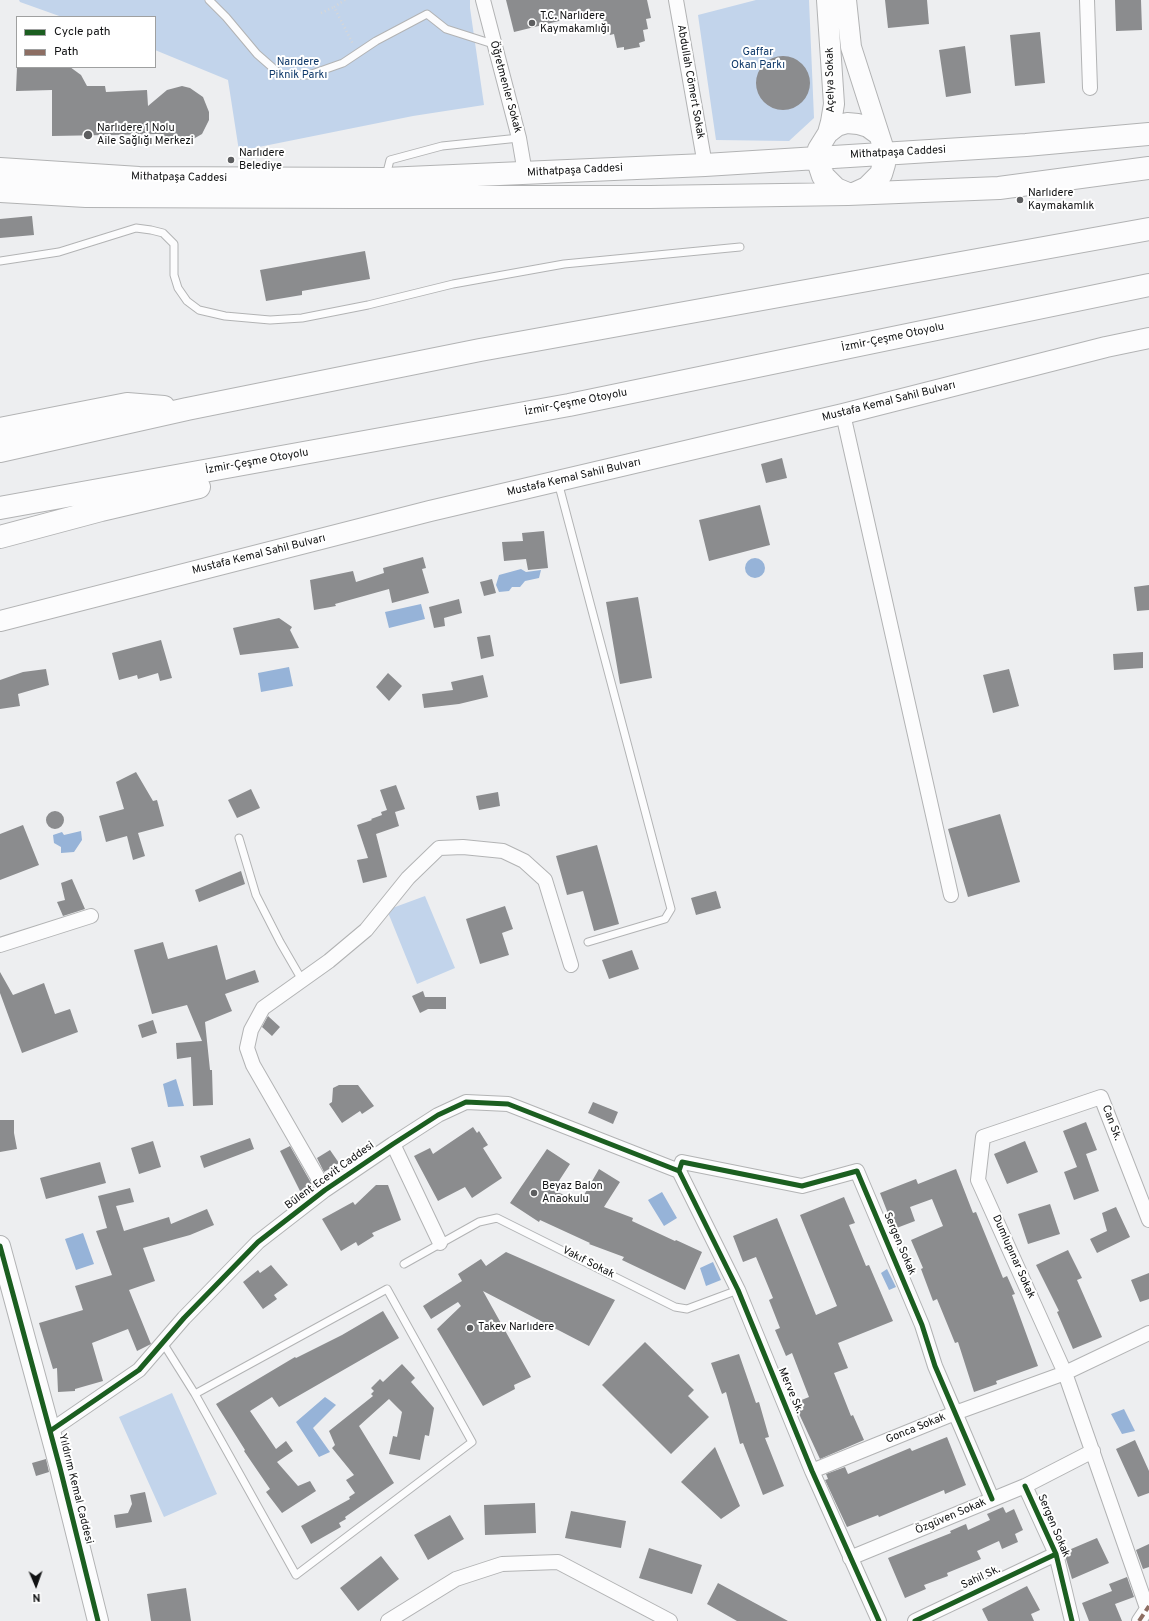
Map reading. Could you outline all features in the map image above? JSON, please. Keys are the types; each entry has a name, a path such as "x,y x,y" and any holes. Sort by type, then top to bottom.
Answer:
{"main road":[{"name":"Açelya Sokak","path":"817,158 818,149 828,133 834,104 827,0"},
{"name":"Açelya Sokak","path":"846,0 851,47 882,144"},
{"path":"817,158 823,176 836,189 852,193 867,188 881,174 884,164 882,144 868,127 847,123 837,126 828,133"},
{"name":"Mithatpaşa Caddesi","path":"0,169 139,178 385,179 704,165 817,158 882,144 1026,145 1149,134"},
{"name":"Mithatpaşa Caddesi","path":"0,191 86,196 351,197 650,197 852,193 999,188 1149,168"},
{"path":"0,451 188,408 480,350 1149,229"},
{"name":"İzmir-Çeşme Otoyolu","path":"0,508 569,405 1149,285"},
{"name":"Mustafa Kemal Sahil Bulvarı","path":"0,621 430,511 844,414 1106,347 1149,340"},
{"path":"0,429 127,404 188,408"},
{"path":"0,537 178,491 569,405"},
{"name":"Yıldırım Kemal Caddesi","path":"0,1246 50,1431 98,1621"}],"street":[{"name":"Öğretmenler Sokak","path":"483,0 493,44 519,138 525,173"},
{"name":"Abdullah Cömert Sokak","path":"676,0 704,165"},
{"path":"1087,0 1090,88"},
{"path":"844,414 951,895"},
{"path":"325,1190 253,1065 247,1048 252,1030 263,1008 329,961 366,930 408,878 439,848 463,846 503,851 524,861 545,880 572,964"},
{"path":"0,945 91,916"},
{"name":"Can Sk.","path":"983,1138 1101,1097 1149,1220"},
{"name":"Bülent Ecevit Caddesi","path":"50,1431 139,1370 184,1318 258,1242 325,1190 392,1144 438,1115 466,1102 508,1104 679,1171"},
{"name":"Dumlupınar Sokak","path":"983,1138 978,1180 1065,1372 1148,1607"},
{"path":"392,1144 440,1243"},
{"name":"Sergen Sokak","path":"679,1171 682,1162 802,1186 857,1171 922,1325 935,1366 992,1500"},
{"name":"Merve Sk.","path":"679,1171 738,1290 812,1471 878,1621"},
{"name":"Gonca Sokak","path":"812,1471 955,1413 1065,1372 1149,1333"},
{"name":"Özgüven Sokak","path":"850,1558 1025,1486 1093,1452"},
{"name":"Sergen Sokak","path":"1025,1486 1056,1554 1072,1621"},
{"name":"Sahil Sk.","path":"915,1621 1056,1554"},
{"path":"388,1621 456,1579 502,1564 558,1562 670,1621"},
{"path":"1139,1621 1148,1607"}],"lane":[{"path":"209,0 226,17 257,54 281,75 309,75 343,63 376,41 427,14 446,29 493,44"},
{"path":"385,179 390,160 442,146 519,138"},
{"path":"0,261 59,252 136,228 151,230 163,233 174,244 174,275 178,288 187,301 199,310 225,316 270,320 309,316 368,305 453,284 564,264 740,247"},
{"path":"558,481 671,909 665,919 588,942"},
{"path":"239,838 256,895 280,942 302,980"},
{"name":"Vakıf Sokak","path":"404,1264 479,1222 497,1218 675,1307 687,1309 738,1290"},
{"path":"163,1343 195,1394 296,1575 472,1442 387,1289 195,1394"}],"path":[{"path":"321,13 345,0"},
{"path":"334,7 358,53"}],"green space":[{"name":"Narıdere Piknik Parkı","path":"19,0 470,0 484,105 413,116 239,151 228,80 156,50 156,16 59,16 20,2"},
{"name":"Gaffar Okan Parkı","path":"756,0 809,0 814,118 789,141 716,140 698,15"},
{"path":"425,896 455,968 417,984 387,910"},
{"path":"172,1393 217,1494 164,1517 119,1417"}],"shaded area":[{"path":"755,558 762,561 765,568 762,575 755,578 748,575 745,568 748,561"},
{"path":"521,569 526,572 541,570 539,578 525,581 520,587 512,587 509,591 499,592 496,585 499,575"},
{"path":"421,604 425,619 389,628 385,612"},
{"path":"289,667 293,686 261,692 258,673"},
{"path":"81,831 82,840 74,852 61,853 61,847 54,843 53,835 62,832 64,835"},
{"path":"176,1079 184,1106 168,1107 163,1084"},
{"path":"662,1192 677,1218 664,1226 648,1200"},
{"path":"83,1233 94,1264 76,1270 65,1239"},
{"path":"713,1262 721,1280 706,1286 700,1268"},
{"path":"887,1269 896,1287 889,1290 881,1273"},
{"path":"325,1397 336,1405 313,1428 330,1452 319,1457 296,1422"},
{"path":"1124,1409 1135,1431 1122,1434 1111,1414"}],"building":[{"path":"506,0 647,0 651,18 646,19 648,29 643,30 645,41 639,43 640,47 624,50 624,47 617,48 614,34 610,35 608,29 604,30 600,11 514,32"},
{"path":"885,0 927,0 929,24 888,28"},
{"path":"1115,0 1141,0 1142,30 1116,31"},
{"path":"1040,32 1045,83 1015,86 1010,35"},
{"path":"965,46 971,93 946,97 939,50"},
{"path":"778,56 788,56 798,60 806,68 810,78 810,88 806,98 798,106 788,110 778,110 768,106 760,98 756,88 756,78 760,68 768,60"},
{"path":"17,68 71,68 81,75 87,86 105,86 106,92 147,90 148,106 167,90 182,86 190,88 203,97 209,112 209,120 202,134 188,142 172,141 161,134 52,136 52,90 16,91"},
{"path":"32,216 34,235 0,238 0,219"},
{"path":"365,251 370,279 302,291 302,295 266,301 260,270"},
{"path":"782,458 787,478 766,483 761,464"},
{"path":"760,505 770,545 709,561 699,520"},
{"path":"544,531 548,568 528,570 526,559 504,561 502,542 523,541 522,533"},
{"path":"423,557 426,568 422,569 429,593 392,603 389,589 335,604 336,606 314,610 310,580 353,571 356,582 384,573 383,568"},
{"path":"492,579 496,593 484,596 480,582"},
{"path":"1149,585 1149,610 1137,611 1134,587"},
{"path":"638,597 652,678 620,684 606,602"},
{"path":"459,599 462,613 444,618 445,626 434,628 429,607"},
{"path":"279,618 292,627 290,630 299,648 240,655 233,628"},
{"path":"490,635 494,656 481,659 477,637"},
{"path":"161,640 172,678 160,681 158,673 138,679 137,675 119,680 112,653"},
{"path":"1143,652 1143,668 1114,670 1113,654"},
{"path":"46,669 49,685 18,694 20,706 0,709 0,680 23,672"},
{"path":"1009,669 1019,706 993,713 983,675"},
{"path":"388,673 402,686 389,701 376,687"},
{"path":"483,675 488,697 459,704 424,708 422,694 453,690 451,682"},
{"path":"136,772 153,801 157,800 164,826 138,833 145,856 133,860 127,836 106,842 99,816 124,809 116,782"},
{"path":"396,785 405,809 395,812 399,826 376,834 387,877 363,883 357,860 368,858 357,825 382,815 381,812 387,810 380,790"},
{"path":"251,789 260,808 237,818 228,800"},
{"path":"498,792 500,806 479,810 476,796"},
{"path":"55,811 61,814 64,820 61,826 55,829 49,826 46,820 49,814"},
{"path":"1000,814 1020,882 968,897 948,829"},
{"path":"23,825 39,865 0,880 0,834"},
{"path":"597,845 619,924 594,931 583,891 567,895 556,856"},
{"path":"241,871 245,884 199,902 195,890"},
{"path":"72,879 85,909 63,916 57,902 65,900 61,883"},
{"path":"716,891 721,908 696,915 691,898"},
{"path":"505,906 513,929 502,933 509,955 480,964 466,919"},
{"path":"163,942 168,959 217,945 226,980 255,970 259,982 225,994 232,1011 205,1022 210,1070 212,1070 213,1105 193,1106 191,1057 177,1059 176,1043 202,1041 187,1005 152,1014 134,950"},
{"path":"632,950 639,969 609,979 602,960"},
{"path":"0,972 13,995 44,983 55,1014 70,1009 78,1032 22,1053 0,993"},
{"path":"423,991 425,997 446,997 446,1009 428,1009 420,1013 412,996"},
{"path":"268,1016 280,1027 272,1036 262,1027"},
{"path":"153,1020 157,1033 142,1038 138,1025"},
{"path":"339,1085 358,1085 374,1106 362,1114 360,1111 342,1123 329,1104 332,1102 333,1088"},
{"path":"593,1102 618,1112 613,1124 588,1113"},
{"path":"0,1120 14,1120 14,1133 17,1149 0,1152"},
{"path":"1086,1122 1097,1150 1086,1154 1099,1191 1074,1200 1064,1172 1077,1167 1063,1131"},
{"path":"473,1127 477,1133 479,1131 488,1145 483,1148 502,1178 472,1198 465,1187 438,1201 414,1156 430,1148 433,1154"},
{"path":"250,1138 254,1149 204,1168 200,1156"},
{"path":"153,1141 161,1167 139,1174 131,1148"},
{"path":"1025,1141 1038,1172 1007,1184 994,1154"},
{"path":"290,1146 314,1188 302,1195 280,1151"},
{"path":"547,1149 570,1164 553,1190 580,1202 599,1169 620,1182 604,1207 633,1218 632,1221 702,1252 685,1290 622,1260 624,1257 589,1244 590,1243 540,1220 539,1222 510,1203"},
{"path":"330,1150 339,1163 324,1172 317,1158"},
{"path":"100,1162 106,1183 46,1199 40,1178"},
{"path":"956,1169 973,1213 976,1212 1003,1278 1007,1276 1015,1294 1012,1295 1038,1366 996,1381 997,1384 974,1392 958,1342 955,1343 937,1299 933,1301 921,1269 923,1268 911,1240 943,1226 932,1199 910,1207 915,1221 894,1229 880,1193 916,1179 918,1184"},
{"path":"376,1185 388,1185 401,1220 372,1233 374,1236 358,1246 356,1242 341,1251 322,1219 353,1202 355,1205"},
{"path":"130,1188 134,1202 116,1206 124,1231 169,1217 171,1224 207,1209 214,1225 190,1235 143,1248 155,1281 129,1290 151,1344 137,1351 128,1329 92,1343 103,1381 75,1389 75,1391 58,1392 57,1368 53,1369 39,1323 83,1310 75,1286 112,1275 96,1231 107,1228 98,1196"},
{"path":"844,1197 855,1223 849,1225 866,1266 869,1265 893,1321 838,1343 848,1368 834,1373 851,1416 853,1415 864,1440 820,1459 794,1403 809,1397 792,1353 786,1356 775,1330 780,1328 769,1300 773,1298 756,1257 743,1262 733,1236 777,1218 816,1315 837,1306 800,1215"},
{"path":"1050,1204 1060,1234 1028,1244 1018,1214"},
{"path":"1116,1207 1130,1237 1097,1253 1090,1239 1107,1231 1102,1213"},
{"path":"1068,1250 1082,1278 1077,1280 1102,1337 1073,1349 1057,1312 1059,1311 1036,1265"},
{"name":"Takev Narlıdere","path":"506,1252 615,1300 589,1346 483,1291 531,1377 514,1385 515,1389 483,1406 437,1329 461,1306 458,1302 431,1319 423,1306 462,1281 458,1274 481,1259 486,1266"},
{"path":"271,1265 288,1285 274,1295 277,1299 263,1309 243,1282 258,1270 260,1273"},
{"path":"1149,1273 1149,1299 1140,1302 1131,1280"},
{"path":"383,1311 399,1338 279,1407 272,1397 250,1411 276,1449 286,1441 293,1451 277,1462 298,1486 310,1481 316,1491 282,1513 266,1492 270,1489 244,1451 245,1450 216,1404 295,1357 296,1358 342,1335"},
{"path":"645,1342 694,1390 688,1396 709,1417 671,1454 602,1385"},
{"path":"739,1354 756,1403 759,1402 769,1437 765,1438 784,1486 763,1495 743,1443 740,1444 726,1392 722,1394 711,1363"},
{"path":"402,1364 415,1378 411,1382 434,1408 429,1436 425,1435 420,1460 389,1454 393,1436 397,1437 402,1412 389,1399 359,1426 394,1483 345,1517 346,1519 339,1523 341,1527 311,1544 301,1526 350,1499 349,1497 355,1493 346,1480 354,1475 332,1448 335,1445 329,1431 373,1396 371,1394 374,1391 371,1388 380,1379 383,1382"},
{"path":"947,1437 966,1485 945,1494 944,1490 879,1517 878,1515 847,1527 825,1480 828,1479 826,1474 845,1467 848,1474 910,1448 912,1451"},
{"path":"1135,1440 1149,1471 1149,1493 1138,1497 1116,1449"},
{"path":"715,1447 740,1506 721,1519 681,1482"},
{"path":"46,1459 49,1472 36,1476 32,1463"},
{"path":"145,1492 152,1522 116,1528 114,1515 128,1513 132,1504 130,1495"},
{"path":"535,1503 536,1533 485,1535 484,1505"},
{"path":"1003,1507 1006,1513 1014,1509 1023,1530 1015,1534 1018,1542 1002,1549 999,1541 977,1551 981,1559 947,1573 948,1576 924,1585 926,1589 905,1598 888,1558 951,1533 950,1531 966,1524 968,1530 990,1520 987,1514"},
{"path":"571,1511 626,1521 621,1548 565,1538"},
{"path":"450,1515 464,1539 428,1560 414,1535"},
{"path":"1097,1538 1109,1563 1072,1579 1064,1552"},
{"path":"1149,1544 1149,1567 1143,1569 1136,1550"},
{"path":"649,1548 702,1565 692,1594 639,1578"},
{"path":"381,1556 399,1579 358,1611 340,1588"},
{"path":"1127,1577 1134,1597 1115,1604 1122,1621 1089,1621 1082,1603 1112,1591 1109,1584"},
{"path":"718,1583 788,1621 737,1621 707,1604"},
{"path":"1027,1586 1040,1610 1031,1614 1034,1621 988,1621 982,1609"},
{"path":"186,1588 191,1621 151,1621 147,1594"}],"marked path":[{"path":"1139,1621 1149,1606"}],"cycle path":[{"path":"50,1431 139,1370 184,1318 258,1242 325,1190 393,1144 438,1115 466,1102 508,1104 679,1171"},
{"path":"679,1171 682,1162 802,1186 857,1171 922,1325 935,1366 992,1499"},
{"path":"679,1171 738,1290 812,1471 879,1621"},
{"path":"0,1246 60,1468 98,1621"},
{"path":"1025,1486 1056,1554 1072,1621"},
{"path":"915,1621 1056,1554"}],"place":[{"name":"T.C. Narlıdere Kaymakamlığı","path":"532,23"},
{"name":"Narlıdere 1 Nolu Aile Sağlığı Merkezi","path":"88,135"},
{"name":"Narlıdere Belediye","path":"231,160"},
{"name":"Narlıdere Kaymakamlık","path":"1020,200"},
{"name":"Beyaz Balon Anaokulu","path":"534,1193"},
{"name":"Takev Narlıdere","path":"470,1328"}]}
